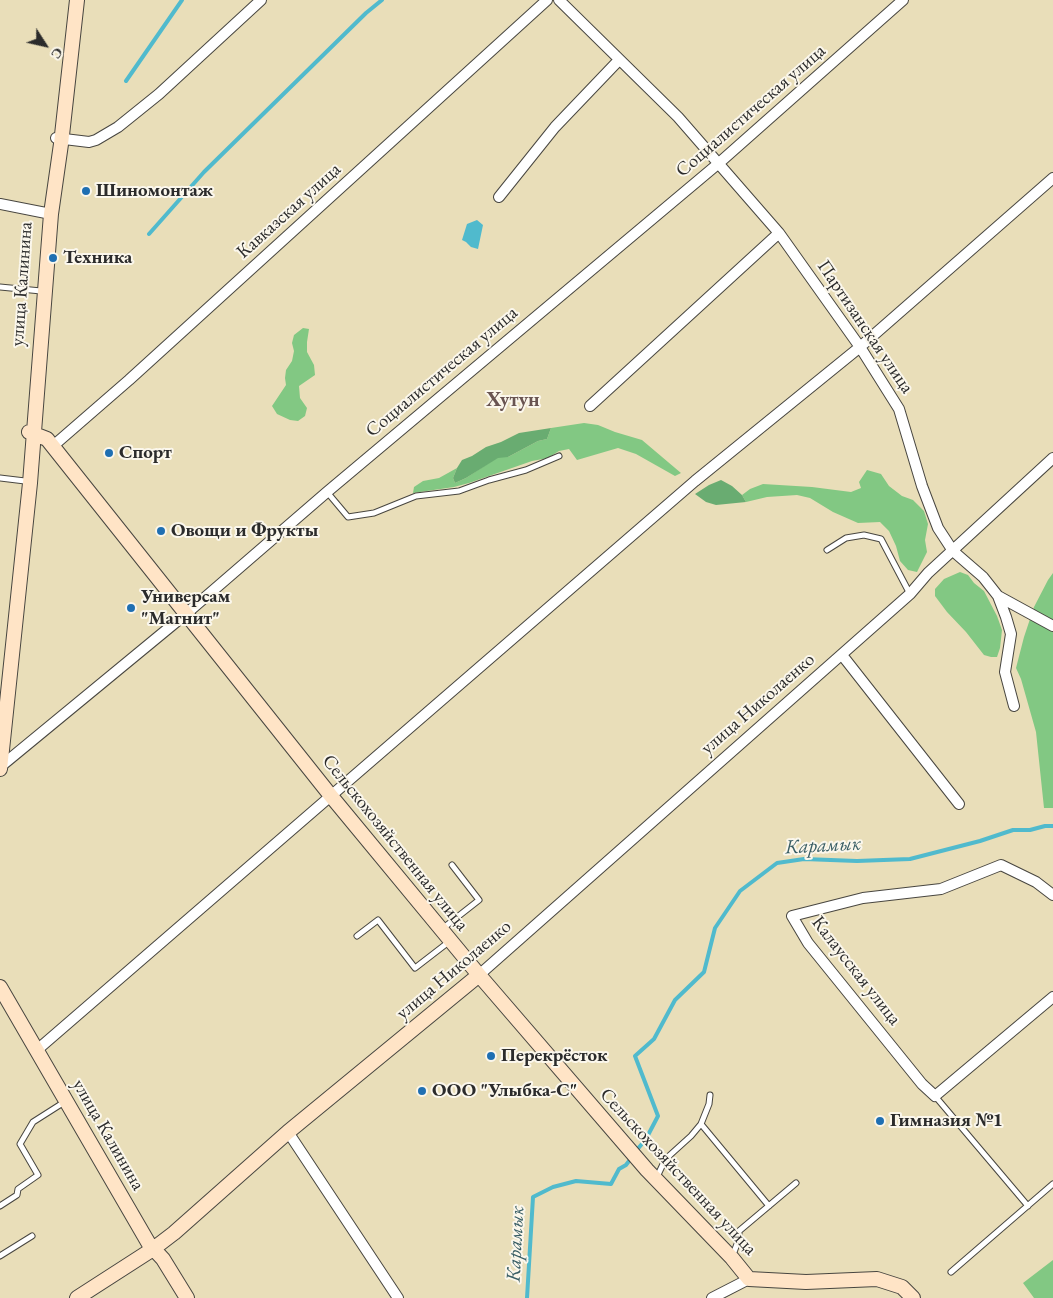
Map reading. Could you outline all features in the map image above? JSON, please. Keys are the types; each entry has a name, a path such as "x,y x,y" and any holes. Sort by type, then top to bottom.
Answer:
{"main road":[{"name":"улица Калинина","path":"0,721 25,481 32,433 48,213 59,139 72,0"},
{"path":"59,139 77,0"},
{"path":"0,767 29,493 48,213"},
{"name":"Сельскохозяйственная улица","path":"32,433 47,439 331,796 479,976 652,1175 750,1279 806,1282 877,1279 902,1287 913,1298"},
{"path":"0,975 39,1048 154,1244"},
{"name":"улица Николаенко","path":"64,1298 174,1233 288,1132 479,976"},
{"name":"улица Калинина","path":"0,987 39,1048 66,1100 187,1298"},
{"name":"улица Николаенко","path":"77,1298 154,1244"}],"street":[{"path":"59,139 89,142 118,127 159,94 261,0"},
{"name":"Кавказская улица","path":"52,446 143,367 547,0"},
{"name":"Партизанская улица","path":"559,0 678,117 779,233 860,347 899,410 931,512 938,528 953,551 983,577 998,596 1053,626"},
{"name":"Социалистическая улица","path":"0,767 187,613 327,492 719,163 903,0"},
{"path":"499,197 556,127 619,60"},
{"path":"39,1048 695,481 860,347 1053,178"},
{"path":"0,204 48,213"},
{"path":"590,406 779,233"},
{"name":"улица Николаенко","path":"479,976 910,594 928,574 1053,458"},
{"path":"998,596 1011,634 1005,672 1014,706"},
{"name":"улица Николаенко","path":"842,655 959,804"},
{"name":"Калаусская улица","path":"935,1096 922,1084 808,942 792,916 863,898 941,889 1001,865 1036,882 1053,895"},
{"path":"935,1096 1053,997"},
{"path":"288,1132 398,1298"},
{"path":"712,1298 750,1279"}],"lane":[{"path":"0,287 41,290"},
{"path":"327,492 348,517 374,513 416,496 459,491 489,480 526,470 559,456"},
{"path":"0,478 25,481"},
{"path":"827,550 846,538 864,535 880,539 910,594"},
{"path":"357,936 378,920 415,968 479,900 452,865"},
{"path":"652,1175 701,1124 709,1104 710,1095"},
{"path":"935,1096 1028,1206"},
{"path":"0,1206 17,1195 18,1189 38,1175 20,1144 33,1122 66,1100"},
{"path":"701,1124 769,1206"},
{"path":"732,1258 740,1239 739,1231 796,1183"},
{"path":"951,1272 1053,1184"},
{"path":"0,1256 32,1236"}],"green space":[{"path":"303,328 309,329 307,352 314,365 315,375 299,386 300,398 307,408 305,416 298,421 290,420 277,414 272,406 286,385 286,370 292,361 294,351 292,343 294,335"},
{"path":"584,423 598,425 642,440 681,473 675,476 636,454 618,448 577,460 569,449 559,451 548,458 532,461 469,483 413,493 414,487 423,481 439,478 457,468 453,478 455,483 466,478 498,457 508,457 538,441 547,439 551,428"},
{"path":"551,428 547,439 538,441 508,457 498,458 455,483 453,478 462,460 519,433"},
{"path":"867,470 881,474 889,486 902,496 913,500 924,511 928,524 925,540 927,552 917,572 908,570 900,561 889,531 880,522 858,523 833,512 810,498 797,495 767,497 746,502 742,495 750,489 763,484 851,492 861,488 859,482"},
{"path":"721,480 732,486 742,495 746,502 716,505 706,502 695,494"},
{"path":"960,572 968,575 984,591 997,616 1002,630 997,657 984,655 935,596 935,589 944,579"},
{"path":"1053,573 1053,808 1044,808 1036,732 1016,668 1034,607"},
{"path":"1053,1260 1053,1298 1034,1298 1023,1283"}],"water":[{"path":"477,220 483,225 478,249 471,247 462,240 467,224"}],"waterway":[{"path":"126,81 182,0"},
{"path":"149,234 204,172 366,13 382,0"},
{"name":"Карамык","path":"636,1151 646,1139 658,1116 635,1056 654,1039 675,1000 704,972 715,928 740,891 777,863 804,859 857,861 910,859 980,841 1013,830 1030,830 1053,826"},
{"name":"Карамык","path":"527,1298 533,1197 553,1187 576,1181 611,1184 619,1169 626,1165 632,1157"}],"place":[{"name":"Шиномонтаж","path":"86,191"},
{"name":"Техника","path":"53,258"},
{"name":"Спорт","path":"109,453"},
{"name":"Овощи и Фрукты","path":"161,531"},
{"name":"Универсам \"Магнит\"","path":"131,608"},
{"name":"Перекрёсток","path":"491,1056"},
{"name":"ООО \"Улыбка-С\"","path":"422,1091"},
{"name":"Гимназия №1","path":"880,1121"}],"district":[{"name":"Хутун","path":"513,401"}]}
